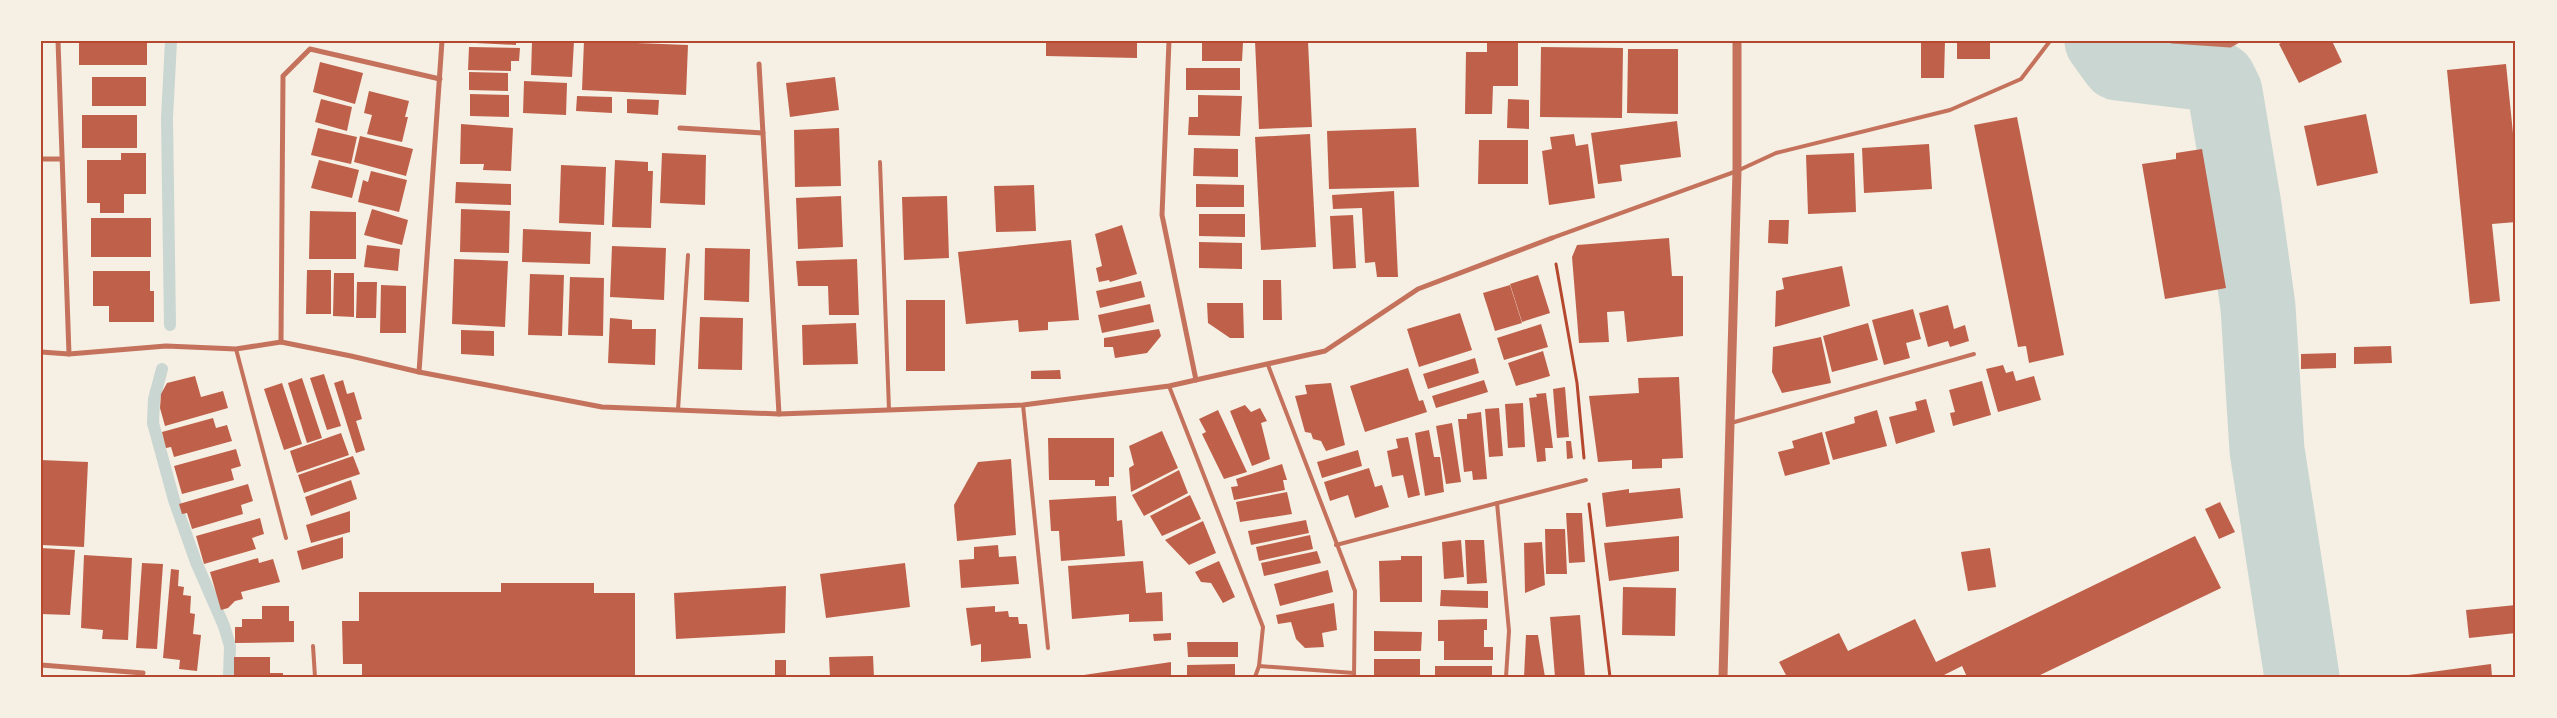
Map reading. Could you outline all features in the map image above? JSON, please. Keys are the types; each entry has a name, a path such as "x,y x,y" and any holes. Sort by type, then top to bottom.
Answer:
{"street":[{"path":"58,41 69,354"},
{"path":"419,372 442,41"},
{"path":"1169,41 1162,215 1196,380"},
{"path":"1723,677 1737,171 1737,41"},
{"path":"2172,41 2230,45 2237,41"},
{"path":"281,342 283,76 310,49 440,79"},
{"path":"759,64 779,414"},
{"path":"680,128 763,133"},
{"path":"41,159 61,159"},
{"path":"41,352 69,354 166,346 236,349 281,342 419,372 602,407 779,414 1023,405 1168,386 1325,351 1418,289 1552,238"},
{"path":"41,665 143,673"}],"lane":[{"path":"1552,238 1737,171 1776,153 1950,110 2020,79 2050,41"},
{"path":"880,162 889,410"},
{"path":"678,410 688,254"},
{"path":"236,349 286,538"},
{"path":"1730,424 1974,354"},
{"path":"1259,666 1354,675 1355,591 1268,365"},
{"path":"1168,386 1263,627 1259,666 1255,677"},
{"path":"1023,405 1048,648"},
{"path":"1336,545 1586,480"},
{"path":"1497,503 1509,631 1506,677"},
{"path":"313,646 314,677"}],"path":[{"path":"1552,238 1577,383 1586,480 1610,677"}],"building":[{"path":"79,41 147,41 147,65 79,65"},
{"path":"475,41 516,41 516,45 475,43"},
{"path":"532,41 574,41 572,77 531,75"},
{"path":"584,41 688,45 686,95 582,90"},
{"path":"1046,41 1137,41 1137,58 1046,56"},
{"path":"1255,41 1308,41 1312,127 1259,129"},
{"path":"1487,41 1518,41 1518,86 1493,86 1492,114 1465,114 1466,52 1487,52"},
{"path":"1921,41 1945,41 1944,78 1921,78"},
{"path":"1957,41 1990,41 1990,59 1957,59"},
{"path":"2285,41 2332,41 2342,62 2299,83 2279,44"},
{"path":"1202,42 1243,43 1242,61 1202,61"},
{"path":"469,47 520,48 519,61 511,61 511,71 468,70"},
{"path":"1541,47 1623,48 1622,118 1540,117"},
{"path":"1628,49 1678,49 1678,114 1627,113"},
{"path":"320,62 363,73 355,104 313,92"},
{"path":"2506,64 2516,163 2516,222 2492,224 2500,301 2470,304 2447,70"},
{"path":"1186,68 1240,68 1240,90 1186,90"},
{"path":"469,72 508,73 508,91 469,90"},
{"path":"92,77 146,77 146,106 92,106"},
{"path":"835,77 839,110 790,117 786,83"},
{"path":"524,81 567,83 566,115 523,113"},
{"path":"369,91 409,101 405,117 408,117 402,142 367,134 372,115 364,113"},
{"path":"470,94 509,95 509,117 470,116"},
{"path":"1198,95 1242,96 1240,136 1188,135 1189,117 1198,117"},
{"path":"577,96 612,97 612,113 576,111"},
{"path":"321,99 352,107 347,131 315,122"},
{"path":"627,99 659,100 658,115 627,113"},
{"path":"1508,99 1529,100 1529,129 1507,128"},
{"path":"2366,114 2378,173 2317,186 2304,126"},
{"path":"82,115 137,115 137,148 82,148"},
{"path":"2017,117 2064,355 2029,363 2026,346 2018,347 1974,125"},
{"path":"1677,121 1681,157 1620,165 1622,181 1598,184 1591,133"},
{"path":"461,124 513,128 511,171 483,170 484,164 460,164"},
{"path":"318,128 357,137 351,164 311,155"},
{"path":"839,128 841,186 795,187 794,130"},
{"path":"1416,128 1419,187 1329,189 1327,131"},
{"path":"1310,134 1316,247 1261,250 1255,137"},
{"path":"1574,134 1576,146 1588,144 1595,198 1549,205 1542,151 1552,149 1550,137"},
{"path":"360,136 413,149 406,176 354,162"},
{"path":"1479,140 1528,140 1528,184 1478,184"},
{"path":"1929,144 1932,189 1864,193 1862,148"},
{"path":"1194,148 1238,149 1238,177 1193,176"},
{"path":"2202,149 2226,288 2165,299 2142,164 2176,159 2176,153"},
{"path":"121,153 146,153 146,194 124,194 124,213 100,213 100,203 87,203 87,160 121,160"},
{"path":"662,153 706,155 705,205 660,203"},
{"path":"1854,153 1856,212 1808,214 1806,155"},
{"path":"319,160 359,170 352,198 311,188"},
{"path":"615,160 648,162 648,171 653,171 651,228 612,227"},
{"path":"561,165 606,167 604,225 559,223"},
{"path":"371,171 407,180 399,212 358,202 363,180 368,182"},
{"path":"456,182 511,184 511,205 455,203"},
{"path":"1196,184 1244,185 1244,207 1196,207"},
{"path":"1034,185 1036,231 996,232 994,186"},
{"path":"1394,191 1398,277 1377,277 1375,262 1365,263 1362,208 1333,209 1332,195"},
{"path":"841,196 843,247 798,249 796,198"},
{"path":"947,196 949,258 904,260 902,197"},
{"path":"372,209 408,220 402,245 364,235"},
{"path":"461,209 510,211 509,253 460,252"},
{"path":"310,211 356,212 356,259 309,259"},
{"path":"1199,214 1245,214 1245,237 1199,236"},
{"path":"1353,215 1356,268 1333,269 1330,216"},
{"path":"91,218 151,218 151,257 91,257"},
{"path":"1769,220 1789,220 1788,244 1768,243"},
{"path":"1122,225 1137,274 1110,282 1109,280 1099,282 1096,268 1102,266 1095,234"},
{"path":"523,229 591,232 590,264 522,262"},
{"path":"1669,238 1672,276 1683,276 1683,336 1627,342 1624,311 1607,312 1609,342 1579,343 1572,257 1577,245"},
{"path":"1071,240 1079,320 1048,322 1048,330 1019,332 1018,320 966,324 958,252"},
{"path":"1199,242 1242,243 1242,269 1199,268"},
{"path":"367,245 400,249 398,271 364,267"},
{"path":"612,246 666,248 664,300 610,297"},
{"path":"705,248 750,249 749,302 704,300"},
{"path":"454,259 508,261 505,327 452,324"},
{"path":"857,259 859,315 829,315 828,286 798,286 796,261"},
{"path":"1842,266 1850,306 1775,327 1776,291 1784,289 1782,278"},
{"path":"307,270 331,270 331,314 306,314"},
{"path":"93,271 150,271 150,291 154,291 154,322 109,322 109,306 93,306"},
{"path":"334,273 354,273 354,317 333,316"},
{"path":"530,274 564,275 562,336 528,335"},
{"path":"1538,275 1550,313 1522,322 1510,284"},
{"path":"570,277 604,278 603,336 568,335"},
{"path":"1263,280 1281,280 1282,320 1263,320"},
{"path":"1141,281 1145,297 1100,308 1096,291"},
{"path":"357,282 377,282 376,318 356,318"},
{"path":"381,285 406,286 406,333 380,333"},
{"path":"1510,285 1522,323 1495,331 1483,293"},
{"path":"906,300 945,300 945,371 906,371"},
{"path":"1207,303 1243,303 1244,338 1230,338 1208,323"},
{"path":"1150,304 1154,322 1102,333 1098,315"},
{"path":"1948,305 1954,329 1965,325 1969,341 1950,347 1948,341 1928,347 1919,313"},
{"path":"1913,309 1921,339 1906,343 1910,358 1884,365 1872,320"},
{"path":"1460,313 1472,350 1419,367 1407,329"},
{"path":"700,317 743,318 742,370 698,369"},
{"path":"610,318 632,320 632,329 656,329 655,365 608,363"},
{"path":"856,323 858,364 803,365 802,325"},
{"path":"1868,323 1878,360 1832,372 1823,336"},
{"path":"1541,324 1548,347 1504,360 1497,338"},
{"path":"1159,329 1161,336 1147,353 1115,358 1113,347 1104,347 1104,338"},
{"path":"461,330 494,331 494,356 461,354"},
{"path":"1821,337 1831,383 1782,393 1772,372 1773,347"},
{"path":"2391,346 2392,363 2354,364 2354,347"},
{"path":"1543,351 1550,376 1516,386 1508,363"},
{"path":"2336,353 2336,368 2301,369 2301,354"},
{"path":"1475,358 1479,373 1428,389 1423,374"},
{"path":"2003,365 2006,373 2013,371 2016,381 2034,376 2041,400 1998,412 1986,369"},
{"path":"1408,368 1419,401 1423,400 1427,412 1365,432 1350,386"},
{"path":"1060,370 1061,379 1031,379 1031,371"},
{"path":"324,374 341,426 327,430 310,378"},
{"path":"195,376 201,397 223,391 228,408 165,426 160,408 161,394 167,383"},
{"path":"1679,377 1683,458 1662,459 1662,468 1632,469 1632,460 1598,462 1589,396 1639,393 1638,378"},
{"path":"302,378 322,438 307,443 288,383"},
{"path":"343,380 347,394 354,392 362,419 356,421 365,450 356,453 334,383"},
{"path":"1484,380 1488,392 1436,408 1432,396"},
{"path":"1982,381 1991,415 1953,426 1950,413 1955,412 1949,390"},
{"path":"282,383 302,444 284,450 264,389"},
{"path":"1331,383 1345,445 1326,451 1321,441 1313,439 1311,433 1305,432 1295,396 1307,394 1305,385"},
{"path":"1565,387 1569,437 1557,438 1553,389"},
{"path":"1546,393 1553,448 1545,448 1546,461 1537,462 1529,398 1537,397 1536,394"},
{"path":"1926,399 1935,432 1896,444 1889,417 1917,410 1915,402"},
{"path":"1523,403 1525,447 1508,448 1505,404"},
{"path":"1245,405 1251,412 1260,408 1267,421 1261,423 1270,459 1252,466 1230,411"},
{"path":"1499,408 1503,456 1489,457 1485,409"},
{"path":"1218,410 1247,472 1224,479 1202,434 1206,432 1199,419"},
{"path":"1877,410 1887,446 1833,460 1825,432 1855,423 1854,417"},
{"path":"1481,412 1487,479 1473,480 1472,471 1464,472 1458,419 1467,419 1467,414"},
{"path":"213,418 216,428 227,425 232,441 174,457 171,447 166,448 162,432"},
{"path":"1452,423 1461,482 1446,484 1436,426"},
{"path":"1429,430 1434,457 1440,457 1444,492 1425,496 1415,433"},
{"path":"1162,431 1178,468 1131,492 1129,468 1134,465 1129,446"},
{"path":"1822,432 1830,464 1785,476 1778,452 1794,448 1792,441"},
{"path":"341,433 349,455 297,473 290,451"},
{"path":"1408,437 1420,495 1408,498 1403,475 1392,477 1387,451 1398,448 1396,439"},
{"path":"1048,438 1114,438 1114,477 1109,477 1109,486 1095,486 1095,480 1049,480"},
{"path":"1566,441 1571,441 1573,458 1567,459"},
{"path":"236,449 241,466 231,469 234,480 182,494 174,466"},
{"path":"1358,450 1362,466 1322,478 1317,462"},
{"path":"353,456 360,474 304,493 298,475"},
{"path":"1011,459 1016,535 957,541 954,505 978,462"},
{"path":"41,460 88,462 84,547 41,545"},
{"path":"1282,464 1287,480 1283,480 1285,490 1234,500 1231,487 1238,486 1236,479"},
{"path":"1369,468 1375,487 1382,485 1389,507 1355,518 1348,495 1330,501 1324,482"},
{"path":"1179,470 1188,493 1144,516 1132,495"},
{"path":"351,480 357,499 311,516 305,497"},
{"path":"248,484 253,501 241,505 243,514 192,529 187,513 182,514 179,504"},
{"path":"1680,488 1683,518 1606,527 1602,493 1629,489 1629,493"},
{"path":"1287,492 1292,514 1240,522 1236,502"},
{"path":"1190,495 1201,519 1162,536 1150,516"},
{"path":"1116,496 1117,521 1122,520 1125,556 1061,561 1059,531 1051,531 1049,500"},
{"path":"2220,502 2235,532 2219,539 2205,509"},
{"path":"350,511 350,532 311,543 306,525"},
{"path":"1566,513 1582,513 1585,562 1569,563"},
{"path":"260,518 264,534 252,538 256,549 204,564 196,536"},
{"path":"1306,520 1309,533 1251,545 1248,531"},
{"path":"1203,521 1216,553 1189,565 1165,540"},
{"path":"1545,529 1565,529 1567,574 1546,574"},
{"path":"1310,535 1313,549 1259,561 1256,547"},
{"path":"1679,536 1679,571 1609,581 1604,543"},
{"path":"2195,536 2221,588 2036,677 1967,677 1962,666 1940,677 1787,677 1779,662 1839,633 1848,651 1915,619 1936,662"},
{"path":"343,537 343,558 302,570 297,551"},
{"path":"1461,540 1464,577 1444,579 1442,542"},
{"path":"1465,540 1484,540 1487,583 1467,584"},
{"path":"1542,542 1545,585 1525,593 1524,543"},
{"path":"998,545 999,557 1016,556 1019,584 961,588 959,560 974,559 974,547"},
{"path":"41,548 75,550 70,615 41,614"},
{"path":"1990,548 1996,587 1968,591 1961,552"},
{"path":"1317,551 1321,563 1264,576 1261,563"},
{"path":"84,555 132,558 128,640 102,639 103,630 81,628"},
{"path":"1401,556 1422,556 1422,602 1380,602 1379,561 1401,560"},
{"path":"258,558 259,563 273,559 280,582 241,592 243,599 235,601 228,608 221,610 210,572"},
{"path":"1143,561 1146,593 1162,592 1163,621 1129,622 1129,614 1072,619 1068,566"},
{"path":"1219,561 1235,597 1223,603 1211,583 1201,582 1195,572"},
{"path":"142,563 163,564 157,649 136,648"},
{"path":"905,563 910,607 826,618 820,574"},
{"path":"171,569 179,570 178,586 184,587 183,595 191,596 190,613 195,614 193,634 201,635 197,671 179,669 180,660 163,658"},
{"path":"1328,570 1333,592 1280,606 1274,584"},
{"path":"501,583 594,583 594,593 635,593 635,676 362,677 362,664 343,664 342,621 359,621 359,592 501,592"},
{"path":"786,586 785,633 676,639 674,593"},
{"path":"1623,587 1676,588 1675,636 1622,635"},
{"path":"1441,590 1488,591 1488,608 1440,606"},
{"path":"1334,603 1337,630 1322,633 1324,647 1305,648 1296,639 1291,622 1278,624 1276,615"},
{"path":"2516,605 2516,633 2469,638 2466,610"},
{"path":"262,606 289,606 289,621 294,621 294,642 235,643 235,627 242,627 242,619 262,619"},
{"path":"995,606 995,612 1008,611 1009,617 1018,617 1019,624 1027,624 1031,658 981,662 981,644 971,646 966,608"},
{"path":"1580,615 1585,677 1555,677 1550,617"},
{"path":"1487,619 1487,630 1484,630 1484,647 1493,647 1493,660 1444,660 1444,641 1438,641 1438,620"},
{"path":"1374,631 1422,632 1421,651 1374,651"},
{"path":"1171,633 1171,640 1154,641 1153,634"},
{"path":"1526,635 1538,635 1545,677 1524,677"},
{"path":"1187,642 1238,642 1238,657 1188,657"},
{"path":"873,656 874,677 830,677 829,657"},
{"path":"234,657 270,657 270,673 283,673 283,677 234,677"},
{"path":"1374,659 1420,659 1420,675 1374,675"},
{"path":"775,660 786,660 786,677 775,677"},
{"path":"1171,662 1171,677 1077,677 1077,676"},
{"path":"1235,664 1235,677 1187,676 1187,665"},
{"path":"2491,664 2492,677 2401,677 2401,676"},
{"path":"1435,666 1492,666 1492,677 1435,677"}],"waterway":[{"path":"170,325 167,118 171,41"},
{"path":"2102,41 2118,63 2210,74 2219,80 2225,92 2258,307 2267,450 2302,677"},
{"path":"162,369 154,399 153,423 174,500 196,562 224,626 230,646 229,677"}]}
